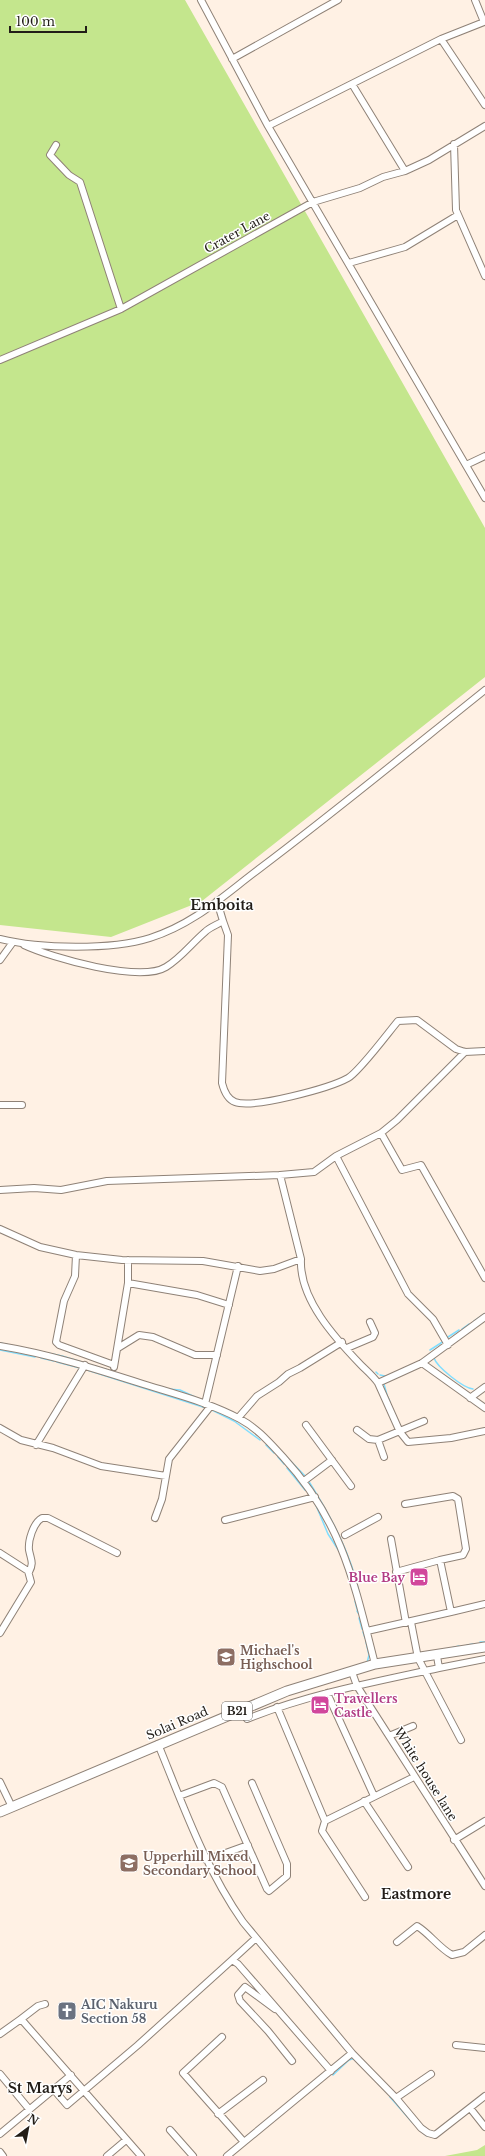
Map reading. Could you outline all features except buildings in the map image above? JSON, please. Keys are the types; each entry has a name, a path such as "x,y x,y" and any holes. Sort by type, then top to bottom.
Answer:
{"highway":[{"name":"Solai Road","path":"0,1812 241,1709 287,1691 375,1664 437,1656 485,1647"}],"street":[{"path":"201,0 268,126 314,202 485,498"},
{"path":"232,59 338,0"},
{"path":"268,126 440,40 484,22 475,0"},
{"path":"440,40 485,105"},
{"path":"352,84 405,171"},
{"name":"Crater Lane","path":"0,360 121,308 314,202 360,188 383,177 405,171 485,126"},
{"path":"454,144 458,215 485,276"},
{"path":"56,145 50,155 68,175 80,182 121,308"},
{"path":"349,263 406,248 458,215"},
{"path":"466,465 485,456"},
{"path":"21,944 126,945 186,924 368,785 485,690"},
{"path":"217,901 228,935 222,1083 228,1098 235,1102 251,1103 299,1094 327,1087 349,1078 398,1020 417,1020 456,1049 465,1052 485,1052"},
{"path":"0,939 21,944 54,956 97,966 140,973 153,972 166,967 205,931 223,921"},
{"path":"0,960 13,942"},
{"path":"0,1190 34,1188 61,1190 106,1181 280,1175 314,1172 336,1156 381,1133 397,1120 465,1052"},
{"path":"0,1105 22,1105"},
{"path":"381,1133 402,1170 405,1171 421,1165 485,1278"},
{"path":"336,1156 408,1294 433,1319 448,1345"},
{"path":"280,1175 312,1306 378,1383 400,1432 408,1442 451,1438 485,1431"},
{"path":"0,1229 40,1246 76,1255 128,1260 203,1261 260,1271 274,1269 301,1259"},
{"path":"76,1255 75,1276 64,1301 56,1342 58,1345 114,1365"},
{"path":"113,1375 128,1283 128,1260"},
{"path":"155,1518 162,1498 169,1459 208,1405 217,1355 238,1266"},
{"path":"128,1283 197,1295 229,1305"},
{"path":"378,1383 422,1363 485,1317"},
{"path":"347,1348 373,1337 375,1334 370,1322"},
{"path":"118,1348 139,1335 153,1337 195,1355 217,1355"},
{"path":"238,1418 257,1396 279,1382 288,1374 342,1342"},
{"path":"0,1346 85,1365 208,1405 238,1418 259,1431 304,1481 315,1497 338,1539 347,1562 375,1664"},
{"path":"422,1363 485,1408"},
{"path":"36,1445 85,1365"},
{"path":"470,1398 485,1387"},
{"path":"357,1430 369,1439 378,1440 424,1421"},
{"path":"306,1425 351,1486"},
{"path":"0,1428 21,1440 36,1445 53,1448 101,1466 166,1476"},
{"path":"378,1440 384,1457"},
{"path":"304,1481 332,1460"},
{"path":"225,1520 315,1497"},
{"path":"396,1572 463,1555 466,1549 456,1497 405,1504"},
{"path":"345,1535 378,1517"},
{"path":"0,1633 31,1582 29,1572 32,1563 29,1545 36,1523 42,1518 48,1518 117,1552"},
{"path":"391,1539 396,1572 418,1658 461,1740"},
{"path":"0,1553 29,1572"},
{"path":"440,1560 452,1612"},
{"path":"367,1631 485,1604"},
{"path":"437,1656 440,1668"},
{"path":"241,1709 247,1719 277,1707 327,1693 485,1659"},
{"name":"White house lane","path":"352,1672 357,1686 454,1840 485,1886"},
{"path":"327,1693 374,1796"},
{"path":"277,1707 325,1821 322,1831 365,1898"},
{"path":"389,1736 412,1726"},
{"path":"158,1744 206,1860 227,1899 256,1938 352,2052 396,2098 421,2128 428,2133 435,2135 485,2096"},
{"path":"325,1821 414,1777"},
{"path":"0,1782 12,1807"},
{"path":"179,1796 214,1783 219,1784 222,1787 267,1889 274,1889 288,1876 287,1864 252,1783"},
{"path":"364,1801 408,1867"},
{"path":"454,1840 485,1821"},
{"path":"206,1860 248,1845"},
{"path":"397,1942 417,1926 424,1930 442,1949 452,1955 464,1952 485,1935"},
{"path":"54,2090 67,2105 256,1938"},
{"path":"232,1960 238,1964 285,2016 331,2071"},
{"path":"285,2016 245,1987 238,1996 240,2001 268,2031 292,2061"},
{"path":"0,2034 38,2006 45,2004"},
{"path":"21,2019 141,2156"},
{"path":"222,2037 183,2073 244,2142"},
{"path":"456,2045 485,2048"},
{"path":"227,2156 352,2052"},
{"path":"0,2074 29,2109"},
{"path":"396,2098 431,2074"},
{"path":"0,2134 71,2075"},
{"path":"218,2114 263,2080"},
{"path":"470,2108 485,2127"},
{"path":"170,2130 193,2156"},
{"path":"107,2156 126,2140"},
{"path":"0,2152 3,2156"}],"green space":[{"path":"0,0 185,0 485,528 485,677 202,901 111,937 0,925"},
{"path":"485,2145 485,2156 445,2156 477,2150"}],"waterway":[{"path":"474,1321 484,1314"},
{"path":"462,1329 469,1324"},
{"path":"448,1337 459,1330"},
{"path":"430,1350 444,1341"},
{"path":"0,1343 62,1356 111,1371"},
{"path":"0,1350 35,1357"},
{"path":"41,1358 54,1361"},
{"path":"434,1358 436,1362 451,1376 463,1385 473,1389"},
{"path":"57,1362 80,1368"},
{"path":"84,1369 206,1408"},
{"path":"380,1375 385,1376"},
{"path":"386,1382 384,1384 387,1395"},
{"path":"168,1389 180,1390 195,1397"},
{"path":"388,1397 390,1402"},
{"path":"212,1410 234,1421 260,1440"},
{"path":"266,1445 274,1453"},
{"path":"279,1449 305,1476"},
{"path":"278,1457 284,1464"},
{"path":"287,1468 305,1490"},
{"path":"308,1480 325,1508 346,1550 360,1596"},
{"path":"315,1503 328,1534 339,1551"},
{"path":"355,1601 357,1609"},
{"path":"359,1618 362,1629"},
{"path":"363,1632 365,1638"},
{"path":"366,1642 369,1655 367,1663"},
{"path":"480,1642 485,1642"},
{"path":"467,1645 473,1644"},
{"path":"451,1648 459,1646"},
{"path":"333,2075 349,2060 355,2058"},
{"path":"390,2097 412,2122"},
{"path":"423,2133 427,2136"}],"place":[{"name":"Blue Bay","path":"419,1577"},
{"name":"Michael's Highschool","path":"226,1657"},
{"name":"Travellers Castle","path":"320,1705"},
{"name":"Upperhill Mixed Secondary School","path":"129,1863"},
{"name":"AIC Nakuru Section 58","path":"67,2011"}],"district":[{"name":"Emboita","path":"222,905"},
{"name":"Eastmore","path":"416,1894"},
{"name":"St Marys","path":"40,2088"}]}
